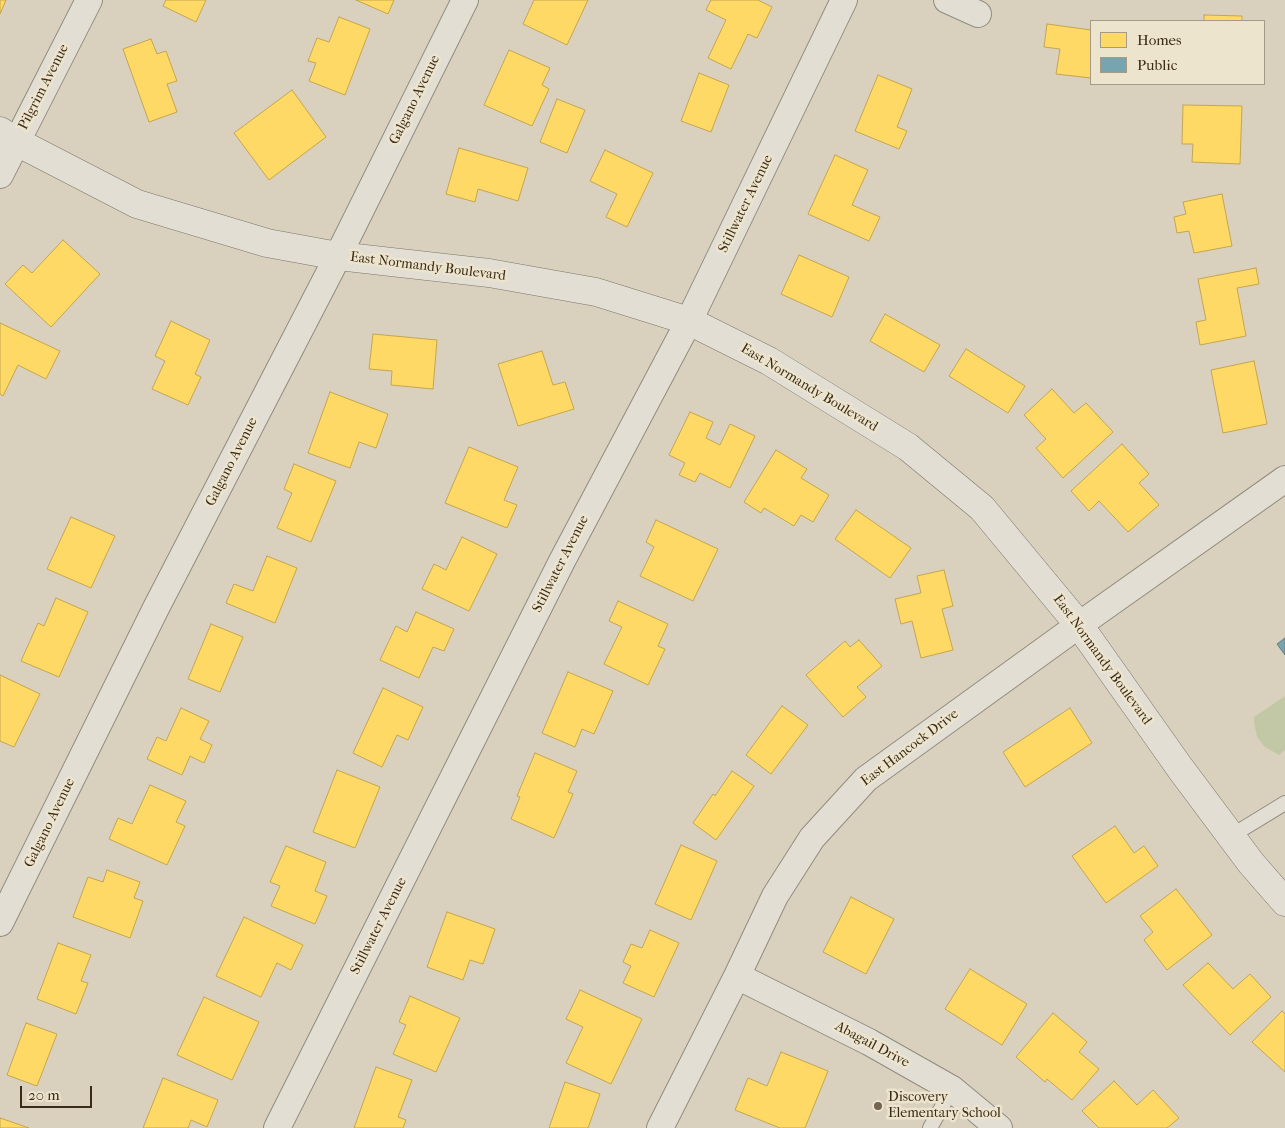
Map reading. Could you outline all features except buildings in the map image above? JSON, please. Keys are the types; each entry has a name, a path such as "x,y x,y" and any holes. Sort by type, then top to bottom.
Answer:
{"street":[{"name":"Pilgrim Avenue","path":"0,175 8,136 89,0"},
{"name":"Galgano Avenue","path":"0,923 156,608 338,256 465,0"},
{"name":"Stillwater Avenue","path":"277,1128 562,561 689,322 844,0"},
{"path":"946,0 978,14"},
{"name":"East Normandy Boulevard","path":"8,136 137,204 267,242 338,256 489,273 596,292 689,322 769,361 908,447 982,508 1079,625 1250,863 1285,902"},
{"name":"East Hancock Drive","path":"660,1128 775,896 812,838 866,779 1285,478"},
{"name":"Abagail Drive","path":"737,976 869,1042 952,1089 999,1128"}],"lane":[{"path":"1231,836 1285,804"},
{"path":"930,1128 952,1089"}],"green space":[{"path":"1285,696 1285,750 1279,755 1265,747 1257,737 1254,717"}],"place":[{"name":"Discovery Elementary School","path":"878,1106"}]}
